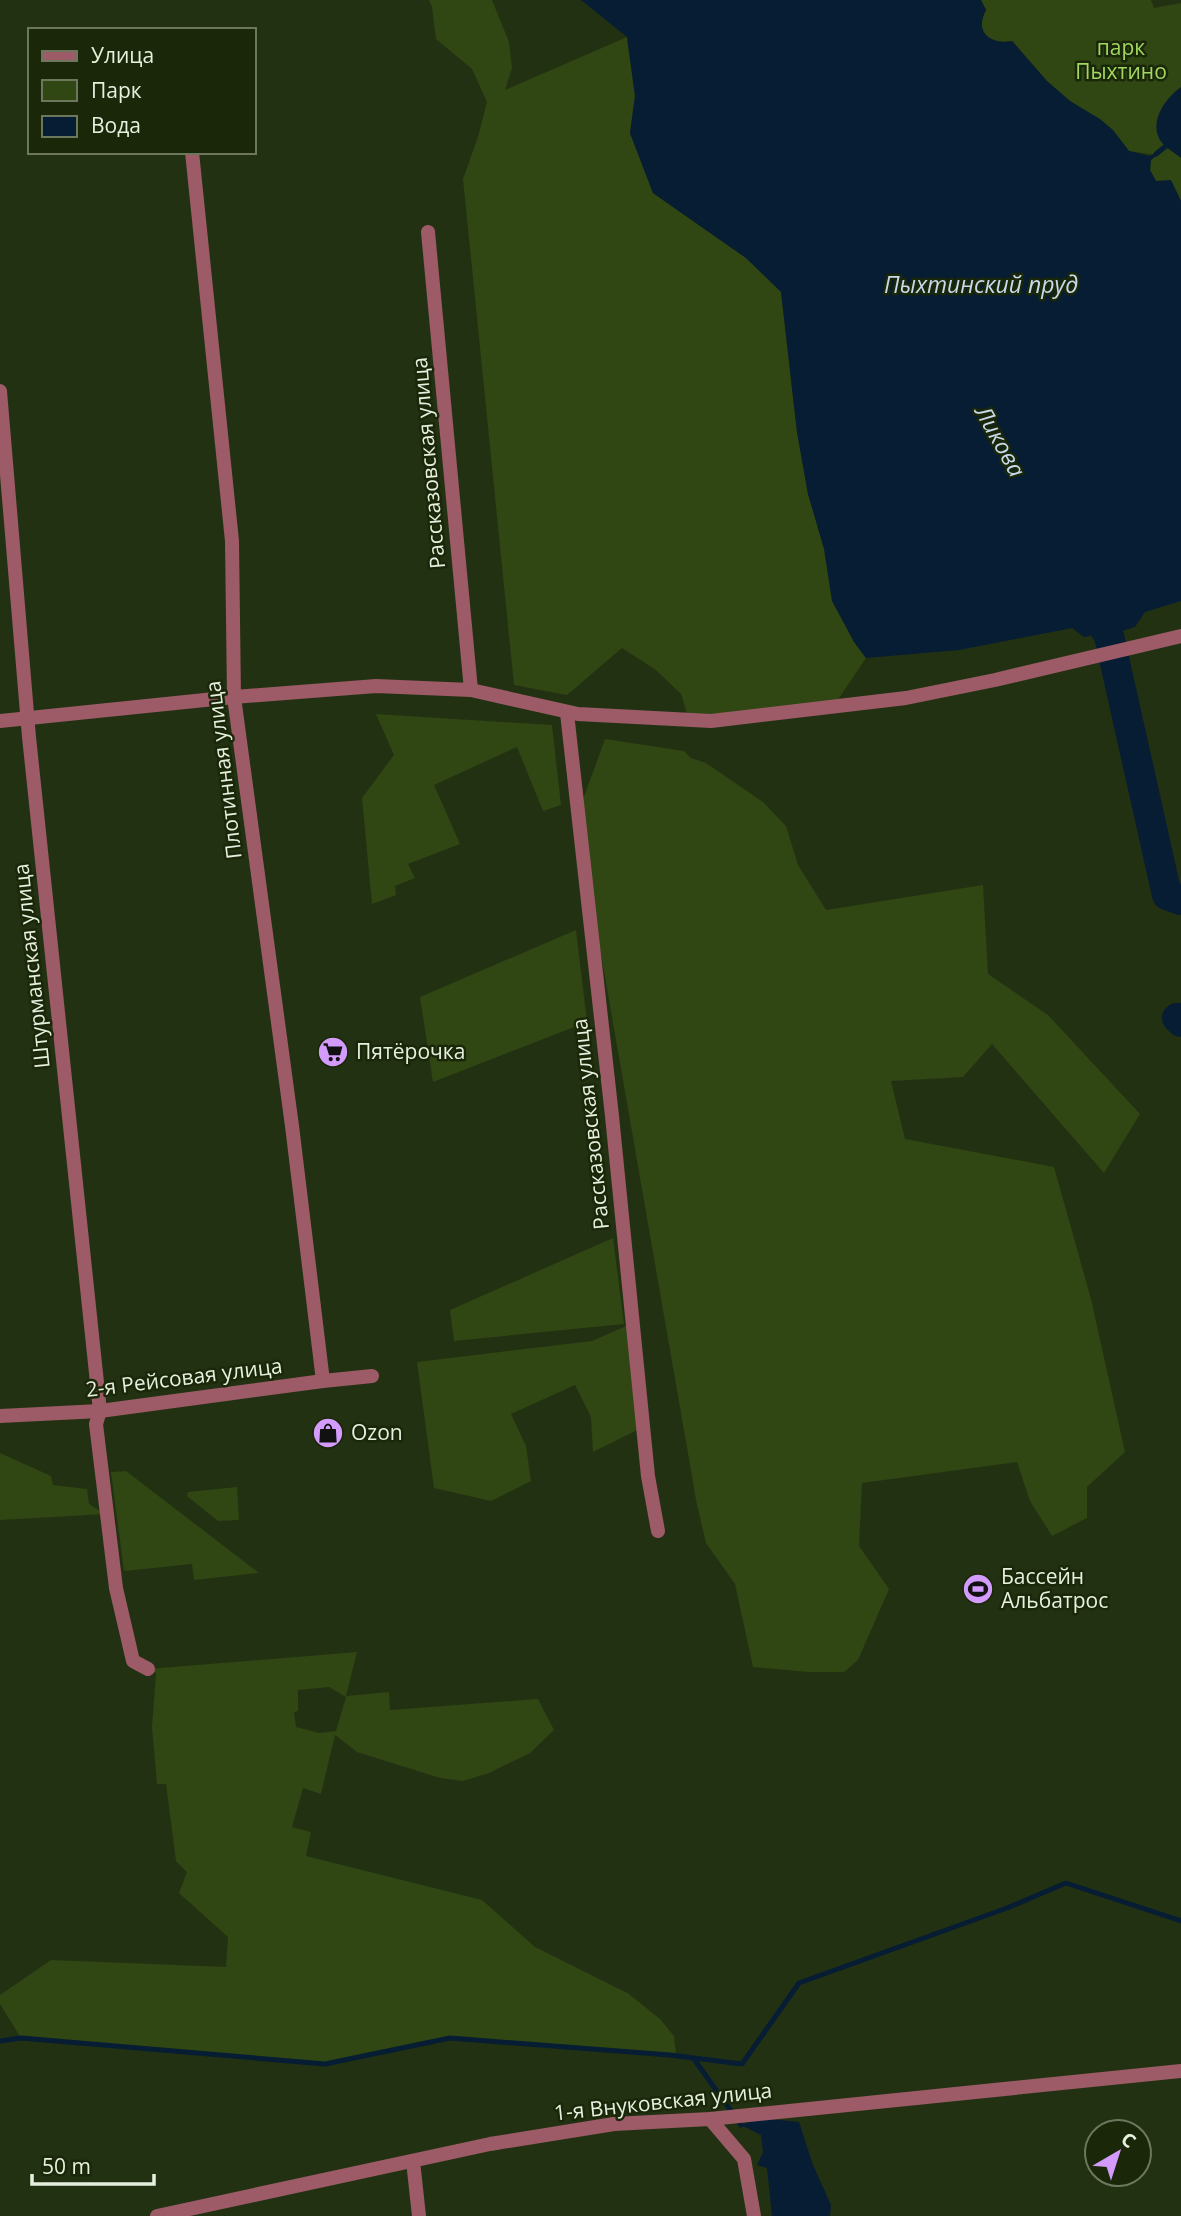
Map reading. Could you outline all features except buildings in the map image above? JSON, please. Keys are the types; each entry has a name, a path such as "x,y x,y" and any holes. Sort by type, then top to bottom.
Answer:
{"street":[{"name":"Плотинная улица","path":"192,154 232,541 234,697 294,1139 323,1381"},
{"name":"Рассказовская улица","path":"428,232 471,690"},
{"name":"Штурманская улица","path":"0,391 27,718 100,1411 96,1424 116,1588 133,1661 148,1669"},
{"path":"0,721 234,697 376,687 471,690 566,713 711,721 906,698 1181,636"},
{"name":"Рассказовская улица","path":"566,713 612,1115 648,1476 658,1531"},
{"name":"2-я Рейсовая улица","path":"0,1416 100,1411 372,1376"},
{"name":"1-я Внуковская улица","path":"156,2216 188,2212 490,2144 614,2124 710,2119 1181,2071"},
{"path":"710,2119 744,2159 754,2216"},
{"path":"413,2161 419,2216"}],"green space":[{"path":"429,0 492,0 509,42 512,68 505,90 627,37 635,96 630,133 653,193 746,258 781,291 797,432 808,494 854,642 866,658 833,707 689,720 681,694 656,670 622,648 567,695 514,685 463,179 487,102 472,69 436,39"},
{"name":"парк Пыхтино","path":"981,0 1151,0 1154,8 1181,3 1181,201 1171,181 1156,181 1150,170 1151,160 1156,155 1129,151 1108,128 1054,88 1012,41 997,41 986,35 982,25 986,10"},
{"path":"376,714 552,725 561,805 543,811 517,747 434,785 460,844 408,864 415,878 395,886 396,895 372,904 362,798 394,755"},
{"path":"605,739 684,751 763,802 786,826 798,865 826,910 983,885 988,974 1048,1015 1140,1114 1104,1173 992,1044 963,1077 891,1081 905,1139 1054,1167 1091,1299 1125,1452 1087,1487 1087,1518 1052,1536 1030,1501 1017,1462 862,1483 859,1546 889,1589 858,1660 844,1672 753,1667 735,1584 706,1543 697,1505 577,816"},
{"path":"576,930 587,1022 433,1082 420,997"},
{"path":"613,1238 624,1324 454,1341 450,1310"},
{"path":"633,1323 643,1427 593,1452 591,1417 575,1385 511,1414 526,1446 531,1481 491,1501 434,1488 417,1362 592,1341"},
{"path":"0,1453 51,1476 53,1485 87,1489 89,1504 105,1514 0,1520"},
{"path":"126,1471 259,1573 194,1580 192,1564 124,1571 111,1472"},
{"path":"237,1487 239,1520 218,1521 187,1496 188,1492"},
{"path":"357,1652 346,1696 389,1692 390,1710 538,1699 554,1730 530,1753 489,1773 463,1781 440,1778 357,1752 335,1735 321,1794 303,1788 292,1827 311,1832 306,1856 482,1900 535,1947 629,1994 660,2019 674,2036 676,2055 450,2038 325,2064 21,2038 0,2004 0,1995 51,1960 226,1967 228,1937 179,1893 187,1872 176,1861 166,1784 157,1784 152,1727 156,1673 148,1669","holes":["329,1687 346,1697 336,1731 319,1733 296,1727 294,1712 298,1711 298,1690"]}],"water":[{"name":"Пыхтинский пруд","path":"581,0 981,0 986,10 982,25 986,35 997,41 1012,41 1047,81 1070,101 1113,130 1129,151 1157,155 1151,160 1150,170 1156,181 1171,180 1181,201 1181,601 1145,612 1135,627 1101,637 1099,634 1084,637 1072,628 959,650 866,658 854,642 832,601 824,549 808,494 797,432 781,292 746,258 653,193 630,133 635,96 627,37"},
{"path":"1181,87 1181,158 1162,143 1157,125 1165,103"},
{"path":"759,2118 799,2122 813,2165 831,2205 830,2216 772,2216 767,2168 757,2165 763,2152 761,2135 741,2125"}],"waterway":[{"path":"1156,154 1166,146"},
{"name":"Ликова","path":"1090,603 1109,636 1167,895 1181,900"},
{"name":"Ликова","path":"1181,1018 1177,1018 1181,1022"},
{"path":"0,2041 21,2038 325,2064 450,2038 670,2055 742,2064 799,1983 1007,1908 1066,1883 1181,1921"},
{"path":"694,2059 741,2125"}],"place":[{"name":"Пятёрочка","path":"333,1052"},
{"name":"Ozon","path":"328,1433"},
{"name":"Бассейн Альбатрос","path":"978,1589"}]}
